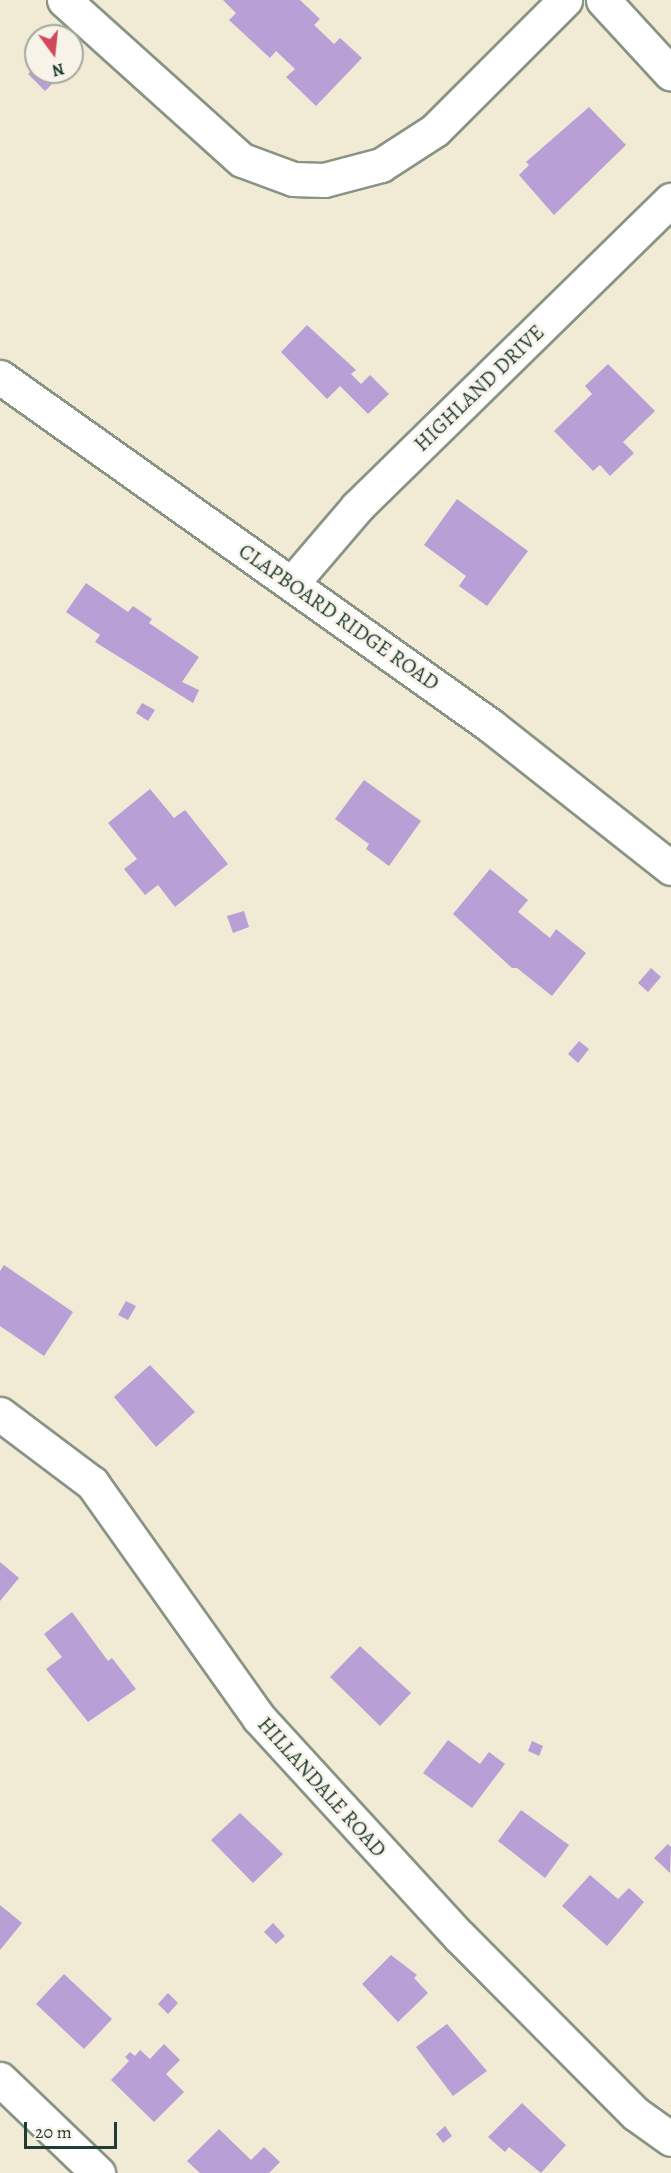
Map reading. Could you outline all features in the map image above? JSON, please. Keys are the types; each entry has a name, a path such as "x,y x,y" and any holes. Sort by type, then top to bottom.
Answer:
{"street":[{"path":"64,0 242,160 293,178 324,180 381,165 435,130 565,0"},
{"path":"603,0 671,74"},
{"name":"HIGHLAND DRIVE","path":"292,582 357,507 671,200"},
{"name":"CLAPBOARD RIDGE ROAD","path":"0,377 292,582 491,726 671,868"},
{"name":"HILLANDALE ROAD","path":"0,1414 92,1483 267,1727 459,1936 636,2114 671,2139"},
{"path":"0,2079 98,2173"}],"building":[{"path":"223,0 300,0 320,19 314,25 334,44 340,38 362,58 316,106 286,77 295,69 276,51 270,58 229,20 236,13"},
{"path":"38,84 52,84 45,91"},
{"path":"589,107 626,145 554,215 519,175 529,165 526,162"},
{"path":"307,325 356,370 351,374 361,384 370,375 389,394 368,414 340,386 327,399 281,352"},
{"path":"608,364 655,411 623,442 634,453 610,476 600,465 593,471 554,431 592,394 585,386"},
{"path":"457,499 528,551 487,606 459,586 466,576 424,545"},
{"path":"86,583 128,612 133,606 152,619 149,623 199,657 182,682 199,690 193,703 95,642 100,635 66,612"},
{"path":"142,703 155,710 148,721 136,713"},
{"path":"364,780 421,821 389,866 366,849 369,844 335,819"},
{"path":"150,789 174,818 185,810 228,864 175,907 158,885 145,895 124,869 137,859 108,823"},
{"path":"490,869 528,900 518,912 550,938 556,929 586,953 552,996 517,968 512,968 453,914"},
{"path":"244,911 249,927 233,933 227,916"},
{"path":"651,968 661,977 648,992 638,983"},
{"path":"579,1041 589,1049 578,1063 568,1054"},
{"path":"4,1265 73,1312 44,1356 0,1326 0,1271"},
{"path":"126,1301 136,1306 128,1320 118,1315"},
{"path":"150,1365 195,1412 156,1447 114,1397"},
{"path":"0,1562 19,1578 0,1601"},
{"path":"72,1612 108,1661 112,1658 136,1689 88,1722 46,1669 62,1657 44,1634"},
{"path":"360,1646 411,1693 380,1726 330,1677"},
{"path":"448,1740 480,1764 489,1752 505,1764 472,1808 423,1773"},
{"path":"532,1741 543,1746 539,1756 528,1751"},
{"path":"521,1810 569,1845 545,1878 498,1841"},
{"path":"240,1813 283,1854 253,1883 211,1840"},
{"path":"668,1844 671,1847 670,1873 654,1858"},
{"path":"590,1875 618,1899 629,1888 644,1902 607,1946 562,1906"},
{"path":"0,1905 22,1923 0,1950"},
{"path":"273,1923 285,1936 276,1944 264,1932"},
{"path":"391,1955 417,1975 414,1978 428,1993 398,2022 362,1984"},
{"path":"64,1974 112,2019 84,2049 36,2004"},
{"path":"168,1993 178,2003 168,2014 158,2004"},
{"path":"447,2024 487,2071 453,2096 416,2047"},
{"path":"164,2044 180,2060 166,2074 184,2092 154,2122 111,2080 129,2061 125,2057 130,2052 135,2056 140,2050 150,2059"},
{"path":"522,2103 566,2145 541,2173 509,2147 505,2152 488,2137"},
{"path":"445,2126 452,2136 443,2143 436,2134"},
{"path":"219,2129 251,2160 264,2147 280,2162 269,2173 200,2173 187,2161"}]}
